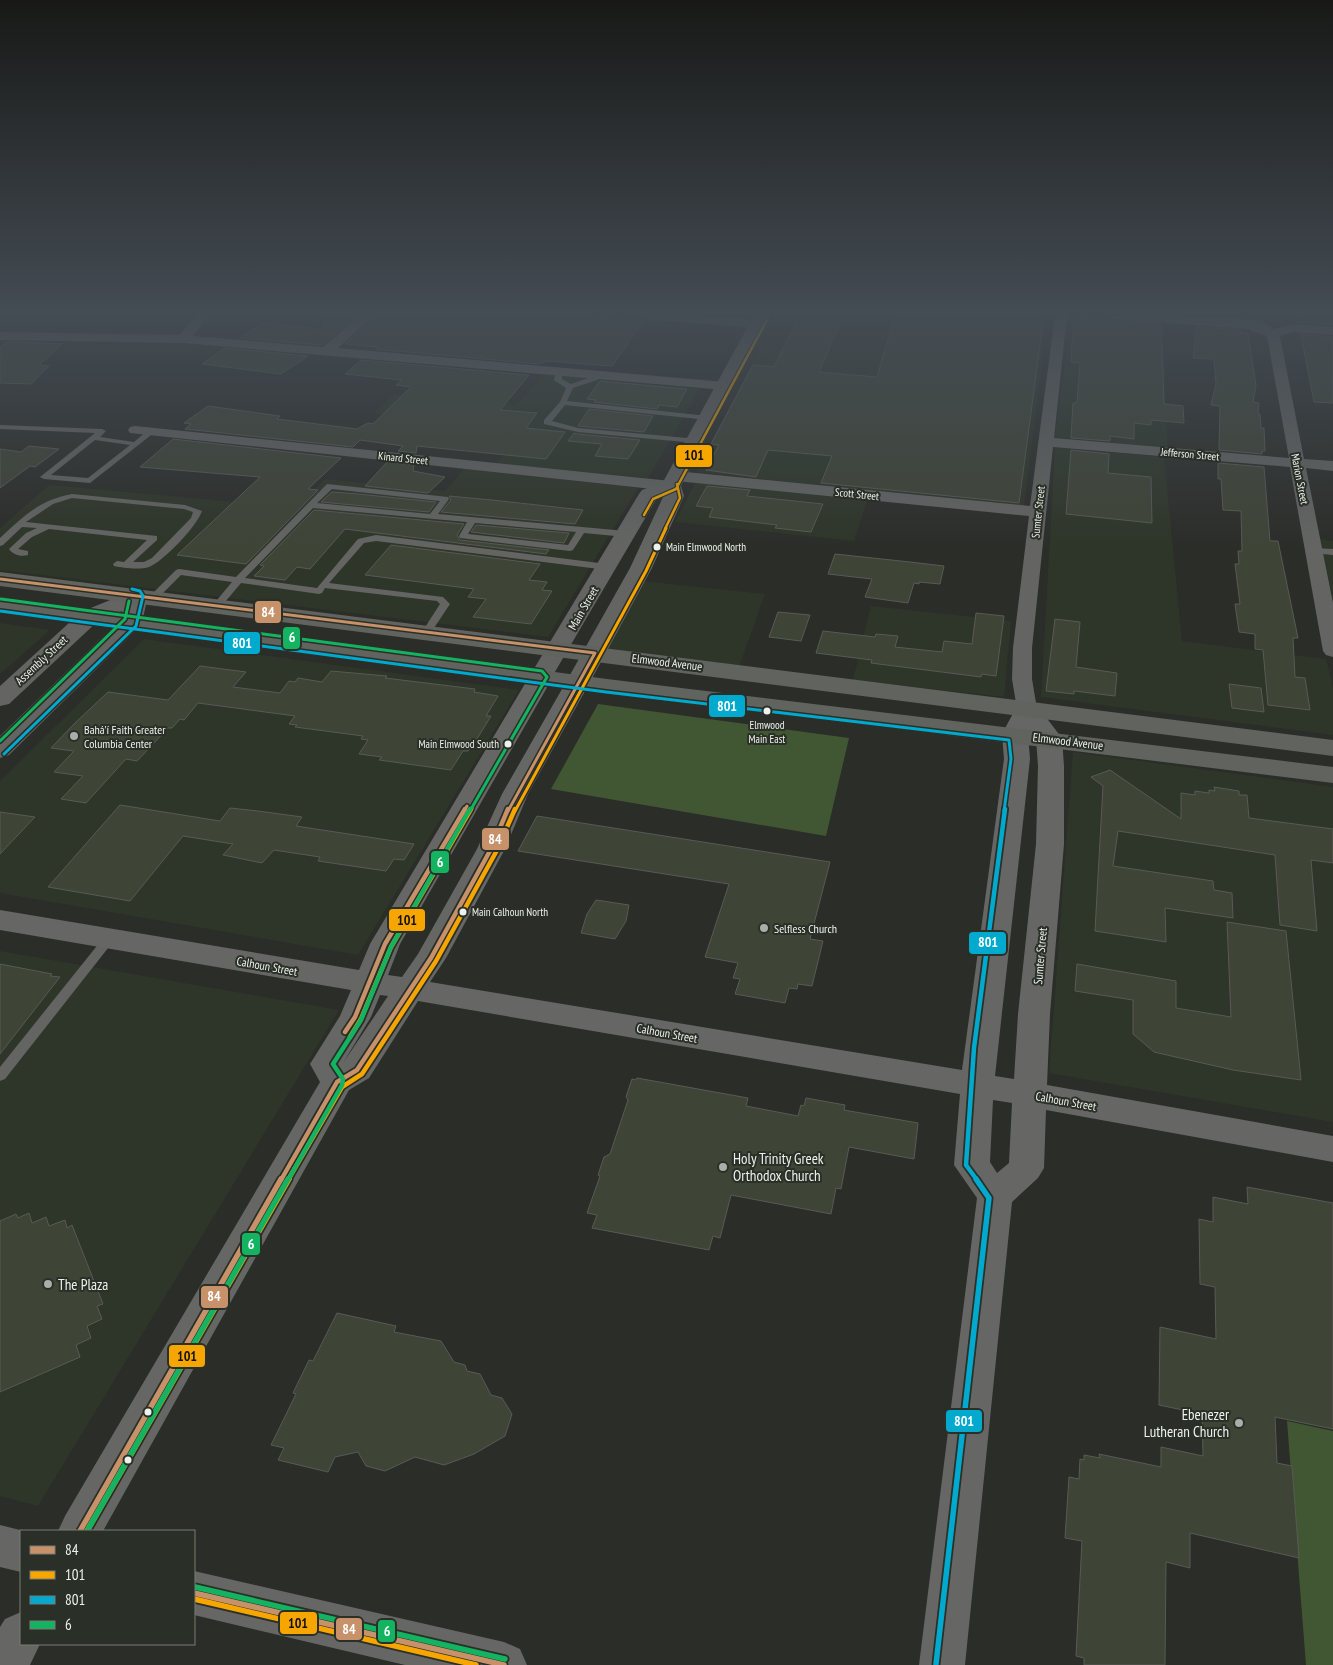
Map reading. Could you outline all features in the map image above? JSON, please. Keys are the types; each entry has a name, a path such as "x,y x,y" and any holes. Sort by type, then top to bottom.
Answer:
{"highway":[{"name":"Elmwood Avenue","path":"0,579 559,648 1333,748"},
{"name":"Elmwood Avenue","path":"0,605 578,682 1048,738 1333,775"}],"main road":[{"path":"578,682 641,568 674,496 674,481 721,393"},
{"name":"Main Street","path":"542,677 649,494 674,481"},
{"path":"0,750 131,622 144,597"},
{"name":"Assembly Street","path":"0,699 89,617 144,597"}],"street":[{"name":"Sumter Street","path":"995,1196 1026,1168 1026,1136 1031,1095 1034,1014 1050,844 1051,766 1048,738 1027,709 1021,685 1037,512 1051,393"},
{"name":"Marion Street","path":"1284,393 1333,651"},
{"name":"Kinard Street","path":"136,437 151,432 674,481"},
{"name":"Jefferson Street","path":"1046,442 1333,466"},
{"name":"Scott Street","path":"674,481 1037,512"},
{"name":"Main Street","path":"337,1082 326,1064 354,1017 385,944 542,677"},
{"path":"81,1530 337,1082 357,1070 384,1025 431,958 491,849 515,794 578,682"},
{"path":"942,1665 980,1343 995,1196 972,1165 980,1049 1017,758 1015,734 1027,709"},
{"name":"Calhoun Street","path":"0,920 108,940 1031,1095 1333,1149"},
{"path":"0,1546 20,1551"},
{"path":"195,1593 504,1665"},
{"path":"4,1665 20,1637"}],"lane":[{"path":"568,393 563,403 547,422 578,430 695,441"},
{"path":"563,403 708,418"},
{"path":"0,427 102,431 44,477 90,481 136,437"},
{"path":"94,438 136,437"},
{"path":"217,606 238,580 330,486 445,499 432,517"},
{"path":"0,543 45,502 72,496 185,507 198,511 195,518 155,560 145,565 121,564 154,538 21,524"},
{"path":"311,505 626,534"},
{"path":"472,521 464,536 570,548 581,531"},
{"path":"25,553 17,552 13,549 29,535 48,526"},
{"path":"144,597 179,572 319,591 361,541 376,538 606,567"},
{"path":"1314,551 1333,552"},
{"path":"323,585 440,599 445,604 427,632"},
{"path":"0,1076 108,940"}],"shaded area":[{"path":"528,393 698,393 648,478 496,464 524,428 374,414 394,394 517,405"},
{"path":"737,393 1038,393 1024,507 696,472"},
{"path":"1061,393 1165,393 1167,448 1055,437"},
{"path":"1055,448 1164,457 1182,641 1326,659 1333,687 1333,735 1041,697"},
{"path":"465,468 638,488 548,637 0,570 0,528 49,485 293,507 325,479 445,491"},
{"path":"696,481 868,498 854,541 675,522"},
{"path":"1320,539 1333,541 1333,600"},
{"path":"642,581 765,594 739,667 607,651"},
{"path":"871,606 1011,621 1004,697 853,680"},
{"path":"0,623 50,630 0,674"},
{"path":"144,639 519,690 358,955 0,893 0,781"},
{"path":"1073,752 1333,787 1333,1122 1049,1073"},
{"path":"0,951 339,1010 38,1506 0,1496"}],"green space":[{"path":"598,704 849,738 826,836 551,789"},
{"path":"1287,1421 1333,1431 1333,1665 1306,1665"}],"building":[{"path":"405,393 514,393 500,410 537,413 526,428 565,432 546,459 417,446 416,453 398,451 403,446 360,440 353,447 185,429 191,424 184,423 208,406 280,416 277,419 357,429 368,423 373,424"},
{"path":"592,393 685,393 677,407 659,405 657,409 594,402 596,400 587,399"},
{"path":"738,393 1034,393 1019,503 821,483 832,456 768,450 756,477 706,470 719,445 711,444"},
{"path":"1078,393 1164,393 1164,404 1183,406 1184,423 1151,420 1151,425 1134,423 1134,439 1110,436 1110,441 1071,438 1073,403 1077,403"},
{"path":"1214,393 1255,393 1253,402 1259,403 1258,414 1260,414 1261,428 1264,428 1265,451 1262,451 1262,454 1219,450 1220,406 1211,405"},
{"path":"1312,393 1333,393 1333,403 1314,402"},
{"path":"589,409 653,416 644,432 578,426"},
{"path":"574,433 640,440 628,459 595,456 602,444 568,441"},
{"path":"173,439 341,458 308,489 318,490 246,564 177,555 260,477 140,467"},
{"path":"29,446 59,449 35,467 30,466 0,488 0,449 21,452"},
{"path":"1071,450 1109,454 1108,473 1151,477 1152,523 1066,514"},
{"path":"387,462 414,465 413,471 445,477 428,493 365,486"},
{"path":"1218,463 1264,467 1270,541 1278,541 1298,638 1293,638 1295,677 1305,678 1310,710 1268,705 1263,650 1255,649 1255,634 1239,632 1235,604 1240,604 1235,564 1239,564 1238,551 1242,551 1241,511 1223,510 1221,479 1218,479"},
{"path":"707,486 750,490 747,496 823,504 811,532 775,528 777,525 709,517 713,508 696,506"},
{"path":"332,492 436,502 429,512 321,502"},
{"path":"449,496 583,510 575,524 441,512 451,500"},
{"path":"314,510 464,524 457,535 460,540 549,550 546,554 345,529 310,569 297,567 285,580 254,576 264,566 260,565"},
{"path":"476,525 569,533 564,543 471,532"},
{"path":"391,545 540,564 529,580 547,582 542,590 552,591 531,624 473,617 486,599 468,597 474,589 365,575"},
{"path":"835,554 944,566 940,584 914,583 908,603 865,597 872,579 828,574"},
{"path":"778,612 810,615 801,641 769,637"},
{"path":"976,613 1004,616 996,676 982,674 981,677 871,663 872,660 816,653 823,631 875,637 876,634 898,636 895,647 942,652 944,641 972,644"},
{"path":"1055,619 1080,622 1076,667 1117,673 1115,696 1074,691 1074,694 1046,691"},
{"path":"200,666 246,672 233,687 280,693 289,681 295,682 298,678 322,682 331,671 387,676 385,678 475,689 474,692 498,696 486,716 491,716 472,747 468,751 463,751 451,770 379,760 382,757 359,754 368,740 361,739 363,736 295,727 297,725 289,724 295,716 198,703 184,720 180,719 172,728 168,728 137,761 126,759 86,803 61,799 83,776 54,772 74,751 51,748 75,723 108,692 168,700"},
{"path":"1229,684 1261,688 1264,712 1232,708"},
{"path":"1110,770 1181,819 1181,793 1195,795 1195,791 1209,793 1209,790 1215,791 1214,787 1239,791 1239,795 1247,795 1249,818 1333,829 1333,863 1311,860 1317,931 1280,925 1275,855 1118,831 1113,866 1213,881 1214,890 1232,893 1233,918 1165,908 1166,942 1095,931 1103,786 1091,777"},
{"path":"120,805 220,821 230,808 258,811 302,817 296,826 414,844 404,860 394,859 386,871 318,861 320,857 274,850 262,863 223,855 233,844 183,836 130,901 48,887"},
{"path":"0,812 35,817 0,854"},
{"path":"537,816 830,862 810,939 823,941 812,986 798,984 797,989 789,988 785,1003 735,994 740,979 733,978 738,963 705,957 729,884 518,851"},
{"path":"596,900 629,905 626,921 615,939 581,933 587,914"},
{"path":"1227,922 1286,931 1301,1080 1233,1070 1154,1052 1133,1034 1133,1000 1075,991 1077,964 1176,981 1176,1008 1231,1017"},
{"path":"0,964 60,977 0,1054"},
{"name":"Holy Trinity Greek Orthodox Church","path":"637,1078 748,1098 746,1106 798,1116 801,1105 804,1106 806,1098 845,1105 844,1110 918,1123 914,1159 849,1147 841,1189 836,1188 831,1214 731,1195 720,1238 713,1236 709,1250 592,1228 597,1215 587,1213 600,1176 598,1175 604,1157 610,1154 628,1100 626,1097 632,1079 636,1080"},
{"name":"Ebenezer Lutheran Church","path":"1247,1187 1333,1203 1333,1429 1275,1417 1277,1463 1292,1466 1299,1558 1190,1533 1190,1568 1166,1562 1165,1665 1084,1665 1084,1658 1076,1656 1082,1541 1065,1538 1069,1477 1079,1479 1080,1459 1084,1460 1084,1455 1100,1458 1099,1454 1161,1467 1161,1447 1203,1456 1202,1414 1159,1405 1160,1327 1216,1339 1215,1287 1200,1284 1199,1219 1213,1222 1213,1197 1248,1204"},
{"name":"The Plaza","path":"29,1213 32,1223 46,1217 49,1226 65,1220 67,1228 72,1225 103,1304 97,1306 102,1319 87,1326 91,1338 76,1345 80,1357 0,1392 0,1221 16,1214 18,1218"},
{"path":"337,1313 396,1326 394,1332 441,1341 454,1362 465,1365 467,1371 480,1374 491,1395 502,1398 512,1414 505,1436 474,1454 444,1465 415,1457 385,1471 366,1466 358,1452 335,1457 328,1472 278,1460 284,1448 271,1445 296,1394 293,1393 309,1360 313,1361"}],"transit line":[{"name":"101","path":"644,515 653,499 676,489 728,393"},
{"name":"101","path":"88,1530 342,1087 362,1074 436,961 496,852 521,797 646,571 680,498 677,484"},
{"name":"84","path":"0,579 595,653 515,794 491,849 431,958 357,1070 337,1082 81,1530"},
{"name":"801","path":"4,754 136,626 143,596 140,591 132,589"},
{"name":"6","path":"1,599 542,671 547,677 391,947 361,1020 333,1064 343,1079 342,1085 88,1530"},
{"name":"6","path":"0,741 125,619 129,601"},
{"name":"801","path":"0,611 606,692 1009,740 1011,759 974,1048 966,1165 989,1198 936,1664"},
{"name":"84","path":"345,1032 355,1017 385,944 467,806"},
{"name":"101","path":"350,1037 361,1019 391,947 472,808"},
{"name":"6","path":"195,1587 505,1659"},
{"name":"84","path":"195,1593 504,1665"},
{"name":"101","path":"195,1599 476,1665"}],"place":[{"name":"Main Elmwood North","path":"657,547"},
{"name":"Elmwood Main East","path":"767,711"},
{"name":"Bahá’í Faith Greater Columbia Center","path":"74,736"},
{"name":"Main Elmwood South","path":"508,744"},
{"name":"Main Calhoun North","path":"463,912"},
{"name":"Selfless Church","path":"764,928"},
{"name":"Holy Trinity Greek Orthodox Church","path":"723,1167"},
{"name":"The Plaza","path":"48,1284"},
{"name":"Ebenezer Lutheran Church","path":"1239,1423"}]}
